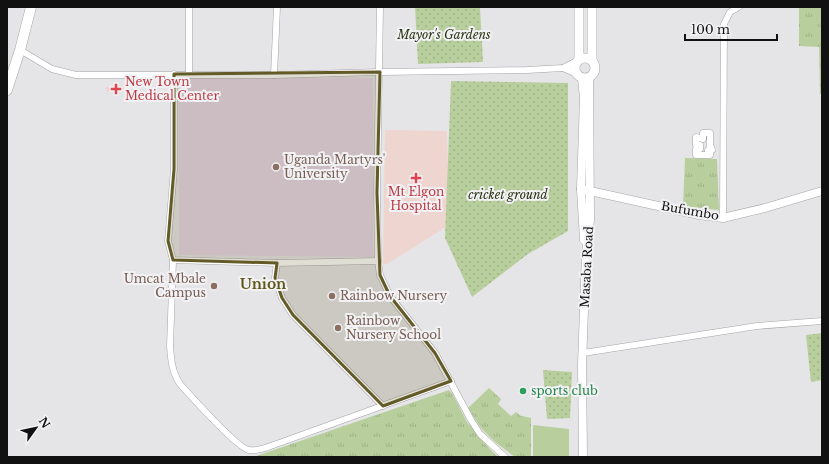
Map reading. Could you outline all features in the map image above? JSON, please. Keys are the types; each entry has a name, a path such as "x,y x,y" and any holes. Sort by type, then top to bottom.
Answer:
{"main road":[{"path":"7,90 20,50 30,7"},
{"path":"579,7 578,60 575,70 583,76 593,75 596,70 595,64 592,60 592,7"},
{"path":"578,60 584,57 592,60"}],"street":[{"path":"189,7 190,74"},
{"path":"274,75 277,7"},
{"path":"380,7 377,194 378,261 380,275 390,296 435,353 464,408 477,429 494,448 505,457"},
{"path":"723,218 724,24 730,12 739,7"},
{"path":"20,50 52,69 76,75 274,75 380,72 480,72 563,68 578,60"},
{"path":"563,68 583,76 584,98 581,189 582,220 586,254"},
{"path":"174,74 174,169 168,241 173,260 170,346 171,360 175,377 180,384 220,427 242,447 247,450 253,450 383,406 451,381"},
{"name":"Masaba Road","path":"583,76 590,190 590,220 586,254 583,353 583,457"},
{"path":"703,133 710,133 710,146 712,146 712,150 708,150 710,151 710,155 696,155 696,149 700,149 700,145 696,145 696,137 703,139 703,133"},
{"name":"Bufumbo","path":"581,189 700,215 723,218 765,208 822,191"},
{"path":"173,260 277,263 378,261"},
{"path":"277,263 275,278 282,298 293,315 383,406"},
{"path":"583,353 757,326 822,321"}],"highlighted area":[{"path":"380,72 377,193 380,275 390,296 435,353 451,381 383,406 293,315 282,298 275,278 277,263 173,260 168,241 174,169 174,74"}],"shaded area":[{"name":"Uganda Martyrs' University","path":"179,77 373,78 373,257 179,255"},
{"name":"New Town Medical Center","path":"125,85 125,90 107,92 106,87"},
{"name":"Mt Elgon Hospital","path":"385,130 447,131 449,225 387,264 383,264"}],"green space":[{"name":"Mayor's Gardens","path":"415,7 480,7 483,62 418,64"},
{"path":"799,7 822,7 822,94 820,94 819,47 799,46"},
{"name":"cricket ground","path":"451,81 568,83 568,231 528,254 472,297 445,238"},
{"path":"685,158 717,159 719,210 683,206"},
{"path":"822,333 822,380 811,382 806,335"},
{"path":"543,370 572,372 570,418 547,419"},
{"path":"489,388 501,399 498,404 511,416 516,412 521,416 531,418 531,457 515,457 495,442 481,428 468,408"},
{"path":"449,390 467,422 498,457 253,457"},
{"path":"533,425 569,429 569,457 533,457"}],"place":[{"name":"New Town Medical Center","path":"116,89"},
{"name":"Uganda Martyrs' University","path":"276,167"},
{"name":"Mt Elgon Hospital","path":"416,178"},
{"name":"Umcat Mbale Campus","path":"214,286"},
{"name":"Rainbow Nursery","path":"332,296"},
{"name":"Rainbow Nursery School","path":"338,328"},
{"name":"sports club","path":"523,391"}],"district":[{"name":"Union","path":"263,284"}]}
